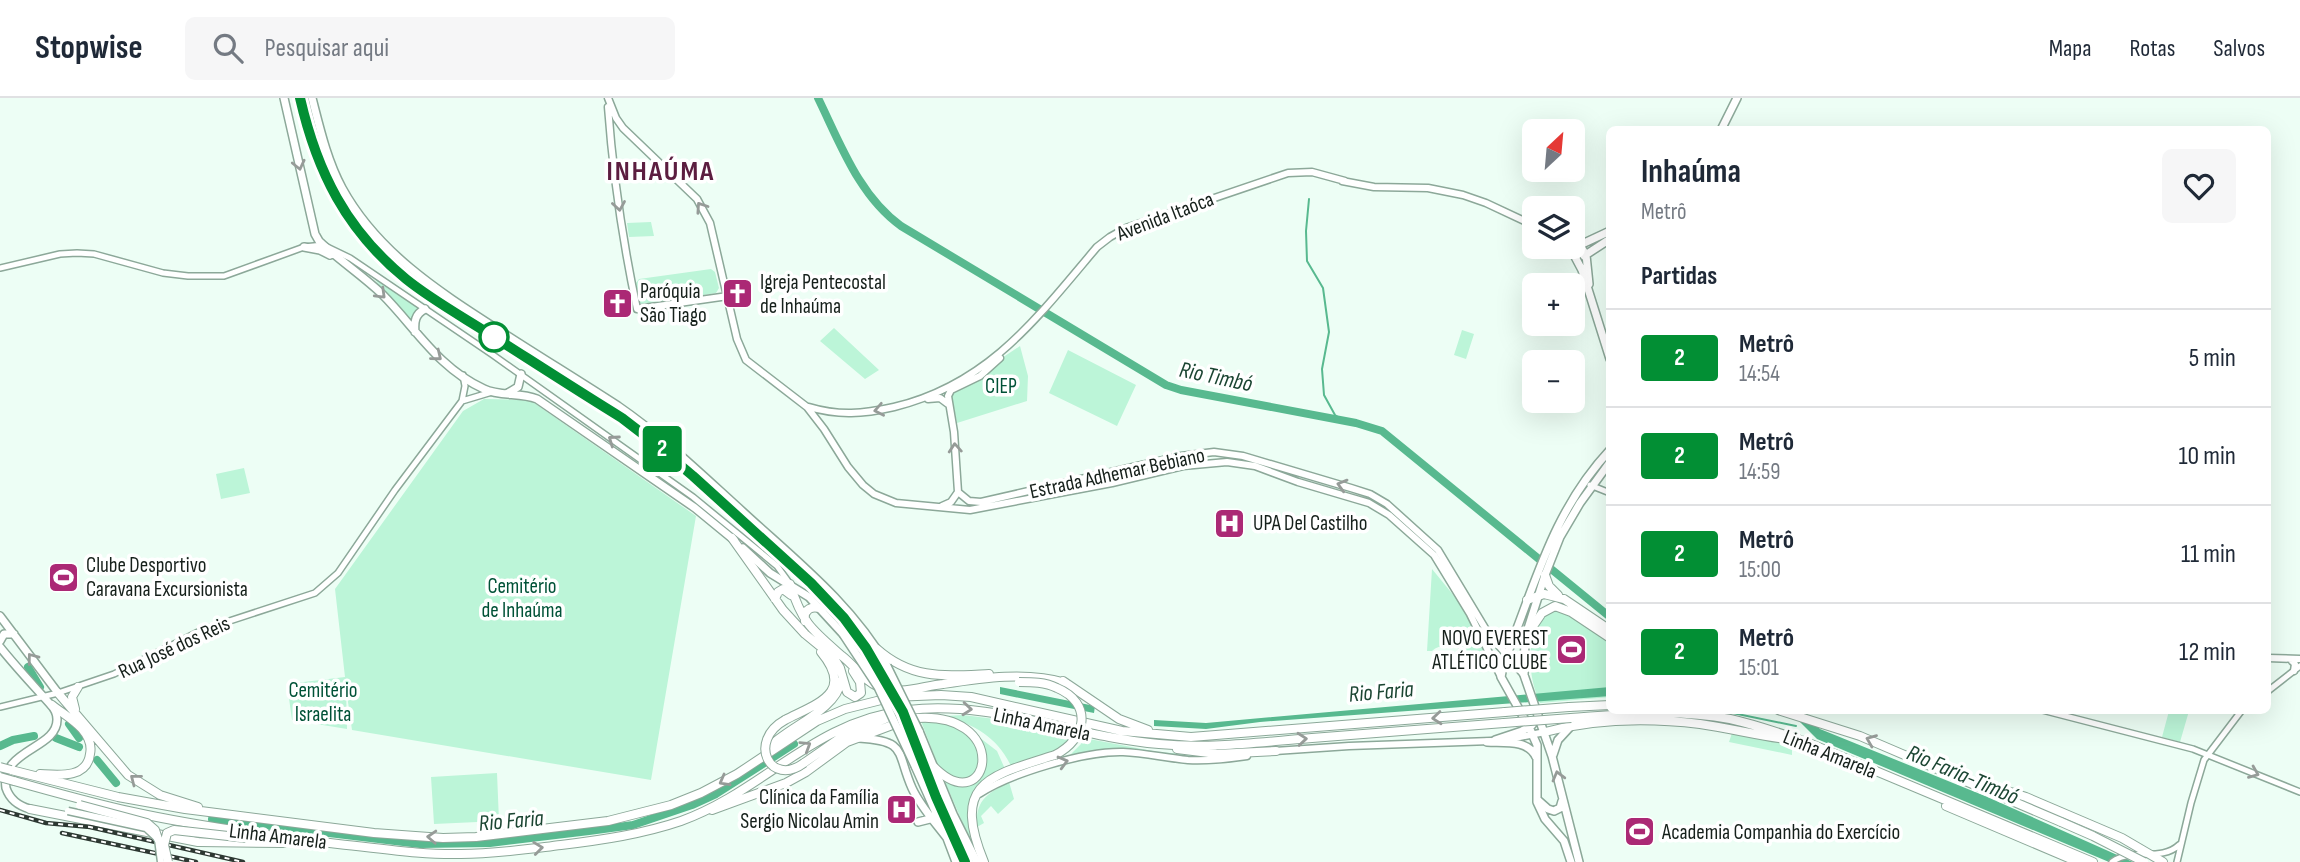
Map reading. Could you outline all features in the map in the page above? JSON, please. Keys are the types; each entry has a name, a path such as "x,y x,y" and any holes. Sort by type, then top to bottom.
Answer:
{"highway":[{"path":"732,538 796,625 833,657 849,695 855,697 862,690 860,682 835,650"},
{"path":"1544,567 1549,586 1606,628"},
{"path":"790,584 804,621 866,679 886,690 1025,677 1043,677 1066,683"},
{"path":"775,599 783,589 788,591 795,601"},
{"path":"1527,600 1538,594 1550,594 1564,599"},
{"path":"1525,638 1542,613 1555,606 1565,608 1606,635"},
{"path":"804,621 808,609 822,609"},
{"path":"813,641 834,670 834,690 824,699 785,720 769,734 765,754 772,764 781,770 790,770 804,763 831,742 911,718 935,717 959,724 974,737 984,756 976,777 963,783 949,780 933,765"},
{"path":"877,649 896,665 921,674 1050,674 1119,719 1166,736"},
{"path":"756,761 780,737 830,703 839,691 842,674"},
{"path":"893,697 929,690 1019,682 1055,687 1068,694 1077,706 1082,724 1078,736 1070,746 1055,755 998,774 986,782 977,795 972,809 972,829 984,862"},
{"path":"77,716 72,697 78,687"},
{"path":"58,692 121,767 139,783 160,795 221,813"},
{"name":"Linha Amarela","path":"0,767 118,797 221,813 415,836 459,838 608,821 654,811 701,793 817,721 845,709 893,697 971,697 1122,731 1166,736 1225,736 1606,704"},
{"path":"28,774 70,774 83,768 89,759 90,744 85,734 75,722 52,705"},
{"name":"Linha Amarela","path":"0,777 176,821 372,848 452,854 513,851 618,837 685,820 732,795 826,735 860,721 899,711 968,709 1013,716 1124,741 1161,745 1243,744 1504,723 1660,714 1718,718 1767,729 1808,743 2093,862"},
{"path":"685,820 796,778 853,736 899,711"},
{"name":"Linha Amarela","path":"1792,714 1860,736 1956,776 2093,836 2144,862"},
{"path":"1545,732 1572,721"},
{"path":"1161,745 1184,751 1217,754 1276,751"},
{"path":"1956,776 2026,797 2122,838 2163,862"},
{"path":"1900,782 1967,817 2078,862"},
{"path":"40,788 80,805 147,823 155,830 158,839"},
{"path":"30,809 198,842 284,843"},
{"path":"168,862 164,841 167,833 174,830 347,849 372,848"}],"main road":[{"path":"284,98 315,234 323,245 380,292 433,353 463,376 492,392 525,394 537,399 695,508 732,538 760,566 809,597 822,609 843,634 878,687 956,862"},
{"path":"312,98 325,148 343,190 373,233 394,255 456,303 579,380 664,440 843,606 887,666 919,731 960,831 977,862"},
{"path":"608,98 610,138 637,309 728,296"},
{"name":"Estrada Adhemar Bebiano","path":"608,98 616,118 627,134 697,199 705,211 743,356 807,407 848,467 874,494 896,503 970,510 1112,483 1169,469 1240,463 1377,506 1429,549 1471,614 1501,677 1534,735 1537,745 1536,798"},
{"path":"1723,126 1737,98"},
{"path":"610,138 618,133 627,134"},
{"name":"Avenida Itaóca","path":"807,407 831,414 860,414 925,399 981,369 1008,347 1097,247 1116,233 1154,217 1284,175 1315,176 1374,187 1428,188 1463,195 1522,220"},
{"path":"1585,241 1606,233"},
{"path":"315,234 304,247 320,250 343,261"},
{"path":"1589,292 1586,255 1606,242"},
{"path":"1575,259 1606,346"},
{"path":"415,332 415,319 425,309"},
{"name":"Avenida Itaóca","path":"948,404 951,390 987,371 1008,347"},
{"path":"507,393 518,387 521,374"},
{"path":"925,399 940,398 948,404 954,432 958,492 951,502 938,507"},
{"path":"824,429 831,414"},
{"path":"1203,453 1205,464"},
{"name":"Estrada Adhemar Bebiano","path":"958,492 969,501 981,502 1203,453 1233,453 1379,499 1428,539 1442,555 1488,633 1524,675 1545,732 1579,862"},
{"path":"1501,677 1527,600 1555,540 1606,456"},
{"path":"1589,484 1606,466"},
{"path":"1289,469 1298,482 1315,477"},
{"path":"1110,473 1107,478 1112,483"},
{"path":"1524,675 1525,638 1544,567"},
{"path":"0,616 58,692"},
{"path":"1488,633 1499,639 1515,634"},
{"path":"14,635 2,635 0,644 41,696 52,705 57,717 55,728 48,737 16,758 9,766 5,786 11,798 30,809 68,811 151,830 158,839 162,862"},
{"path":"2271,659 2300,659"},
{"path":"2288,659 2297,668"},
{"path":"41,696 50,688 50,682"},
{"path":"1490,741 1530,726 1540,717"},
{"path":"1552,756 1560,736 1572,721"},
{"name":"Linha Amarela","path":"977,795 1018,775 1102,754 1125,752 1205,760 1349,746 1490,741 1545,732"},
{"path":"853,736 882,740 897,748 912,788 947,838"},
{"path":"1490,741 1523,744 1532,749 1537,761"},
{"path":"1536,798 1554,811 1560,808 1563,797"},
{"path":"1536,798 1545,819 1564,841 1571,862"},
{"path":"918,822 934,820"}],"street":[{"path":"0,268 60,254 77,253 94,254 163,273 224,276 304,247 323,245 350,258 521,374 693,497 777,566 790,584"},
{"path":"463,376 465,386 462,401 492,392"},
{"name":"Rua José dos Reis","path":"0,707 78,687 132,667 202,630 307,597 322,589 338,573 462,401"},
{"path":"1589,484 1606,492"},
{"path":"2271,689 2297,668"},
{"path":"2058,714 2208,754 2300,792"},
{"path":"2177,862 2200,770 2208,754 2239,714"},
{"path":"2112,862 2123,857 2167,853 2181,842"}],"green space":[{"path":"651,222 654,236 629,237 627,223"},
{"path":"711,269 715,272 719,288 716,293 643,305 640,303 636,283 639,279"},
{"path":"372,276 420,309 413,316 411,324"},
{"path":"834,328 879,370 865,379 820,341"},
{"path":"1462,330 1474,334 1466,359 1454,355"},
{"name":"CIEP","path":"1020,346 1028,376 1027,401 957,423 951,392"},
{"path":"1068,350 1136,385 1117,426 1049,393"},
{"name":"Cemitério de Inhaúma","path":"484,399 530,400 696,516 651,780 352,730 346,688 347,729 292,720 287,684 345,677 335,589 463,411"},
{"path":"244,468 250,493 221,499 216,474"},
{"path":"1432,569 1464,608 1479,639 1473,647 1481,647 1486,652 1482,661 1472,659 1471,650 1467,654 1454,647 1445,646 1427,651"},
{"name":"NOVO EVEREST ATLÉTICO CLUBE","path":"1551,610 1567,611 1606,639 1606,697 1540,703 1532,680 1530,654 1536,629"},
{"path":"2168,714 2188,714 2180,742 2162,737"},
{"path":"963,715 1003,720 1076,736 1064,748 1011,766 992,740 967,724 946,716"},
{"path":"921,721 951,725 965,732 981,758 974,776 959,782 939,768"},
{"path":"1732,733 1792,745 1792,755 1729,742"},
{"path":"975,734 997,751 1005,769 982,788 970,803 969,821 975,851 945,782 969,785 981,777 987,763 986,754"},
{"path":"1084,738 1158,752 1213,756 1122,750 1086,752 1068,757"},
{"path":"497,773 499,821 434,824 431,777"},
{"path":"1009,782 1014,799 998,814 991,806 981,816 984,823 977,827 980,804 994,790"}],"shaded area":[{"path":"1000,687 1095,706 1094,713 1000,694"},
{"path":"1606,687 1606,696 1260,722 1206,729 1154,726 1154,720 1206,723"},
{"path":"1792,714 1807,714 1820,729 1985,796 2133,862 2109,862 1817,739"}],"waterway":[{"name":"Rio Timbó","path":"818,98 862,184 873,200 901,226 1166,385 1356,423 1382,431 1606,614"},
{"path":"1309,199 1307,261 1323,288 1329,332 1322,369 1324,395 1335,415 1342,420"},
{"path":"28,667 40,687"},
{"path":"1738,714 1796,726"},
{"path":"69,724 79,738"},
{"name":"Rio Faria","path":"0,746 34,736"},
{"name":"Rio Faria","path":"56,738 79,747"},
{"name":"Rio Faria","path":"212,819 420,844 490,843 589,831 633,825 692,805 716,794 794,744"},
{"name":"Rio Faria","path":"97,760 116,783"}],"railway":[{"path":"300,98 308,128 329,183 359,230 378,252 424,292 622,418 672,458 775,550 844,618 866,648 903,712 965,862"},
{"path":"0,810 46,823 90,827 243,862"},
{"path":"62,833 196,862"}],"metro line":[{"name":"2","path":"300,98 318,163 327,181 345,214 380,256 424,292 622,418 648,438 811,583 844,618 866,648 903,712 965,862"}],"place":[{"name":"Igreja Pentecostal de Inhaúma","path":"737,294"},
{"name":"Paróquia São Tiago","path":"617,303"},
{"name":"UPA Del Castilho","path":"1230,523"},
{"name":"Clube Desportivo Caravana Excursionista","path":"63,577"},
{"name":"NOVO EVEREST ATLÉTICO CLUBE","path":"1571,650"},
{"name":"Clínica da Família Sergio Nicolau Amin","path":"902,809"},
{"name":"Academia Companhia do Exercício","path":"1639,832"}],"district":[{"name":"INHAÚMA","path":"661,170"}],"park label":[{"name":"Cemitério Israelita","path":"323,702"}],"water label":[{"name":"Rio Faria-Timbó","path":"1963,774"}]}
